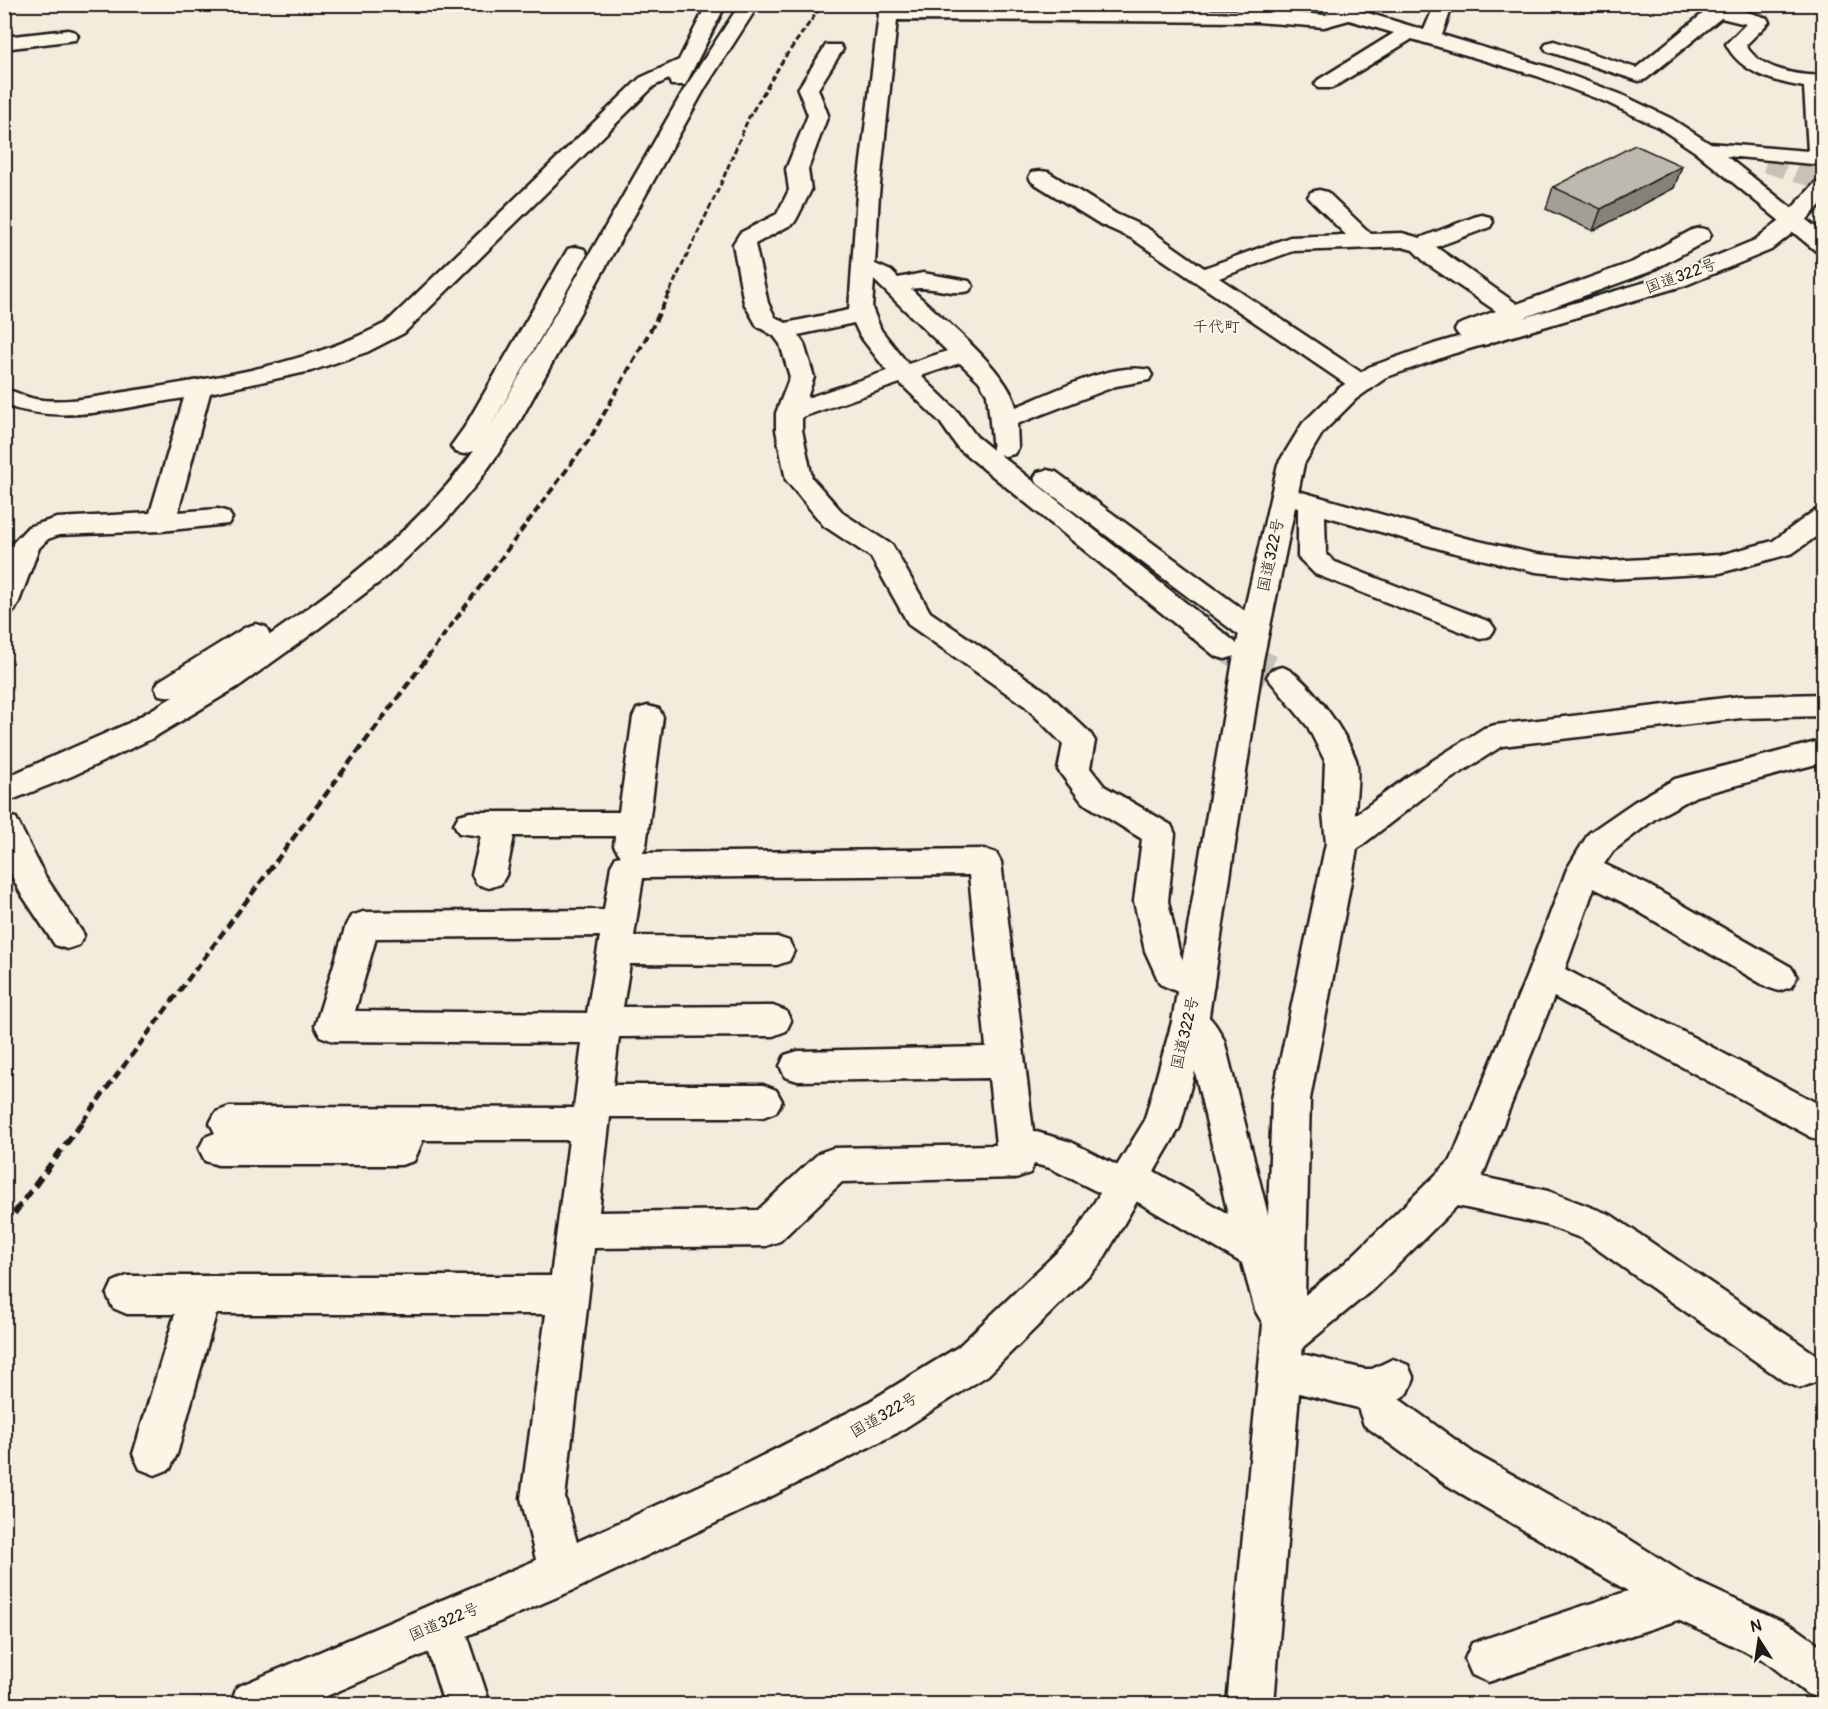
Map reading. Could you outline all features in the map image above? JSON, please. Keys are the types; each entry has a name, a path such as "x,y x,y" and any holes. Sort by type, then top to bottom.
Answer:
{"main road":[{"path":"4,791 61,768 140,730 228,679 375,572 434,517 470,475 504,428 541,362 685,79 717,4"},
{"path":"4,769 127,714 257,634 343,573 388,534 441,477 476,430 590,230 685,79 750,4"},
{"path":"1316,4 1544,72 1613,98 1665,123 1704,150 1824,246"},
{"path":"1431,38 1444,4"},
{"path":"1554,47 1639,75 1714,8 1760,22 1736,44 1737,51 1760,67 1819,82 1822,168 1739,150 1704,150"},
{"path":"1225,649 968,442 949,417 890,360 869,331 860,308 868,194 887,9 1257,16 1324,21 1335,20 1347,14"},
{"path":"1383,25 1406,11"},
{"path":"1325,84 1409,32"},
{"path":"4,43 68,36"},
{"path":"833,49 808,89 818,115 797,169 800,190 786,218 748,237 744,244 756,303 765,321 783,332 792,344 802,377 789,412 789,430 799,480 834,520 882,551 919,618 1036,699 1079,741 1074,770 1093,794 1159,834 1151,901 1162,951 1172,974 1193,1004 1206,1040 1281,1353"},
{"path":"4,396 31,406 69,408 199,388 302,366 358,347 395,328 582,143 640,89 685,79"},
{"path":"1739,150 1747,156 1766,162"},
{"name":"国道322号","path":"254,1704 562,1572 745,1488 882,1418 973,1360 1087,1251 1161,1126 1193,1004 1254,632 1298,499 1291,464 1312,428 1347,394 1378,372 1479,339 1678,280 1763,245 1793,221 1822,168"},
{"path":"1040,177 1107,219 1139,233 1202,278 1362,384"},
{"path":"1319,197 1366,242"},
{"path":"1421,245 1482,222"},
{"path":"1479,339 1467,330 1641,267 1700,235"},
{"path":"1202,278 1226,266 1290,244 1402,240 1421,245 1435,259 1515,313"},
{"path":"863,268 883,276 991,376 1003,397 1005,448"},
{"path":"893,286 923,280 961,286"},
{"path":"783,332 862,314"},
{"path":"789,412 964,353"},
{"path":"514,362 541,362"},
{"path":"1004,420 1111,380 1140,375"},
{"path":"161,522 199,388"},
{"path":"949,417 978,430 1005,448 1254,632"},
{"path":"1480,628 1325,568 1312,557 1298,499 1461,546 1536,563 1609,570 1720,564 1783,547 1824,517"},
{"path":"4,604 26,544 38,533 57,527 218,518"},
{"path":"1250,1704 1281,1353 1291,1099 1342,843 1341,761 1320,721 1282,677"},
{"path":"1342,843 1418,784 1496,736 1741,707 1824,705"},
{"path":"562,1572 543,1498 603,1025 648,717"},
{"path":"1281,1353 1466,1171 1545,975 1584,869 1601,842 1645,810 1686,787 1824,751"},
{"path":"489,875 485,824 633,824"},
{"path":"10,838 32,883 67,935"},
{"path":"577,1230 766,1228 833,1165 1016,1161 984,862 628,866"},
{"path":"1584,869 1636,894 1779,977"},
{"path":"773,1021 603,1025 333,1026 363,924 617,936 777,951"},
{"path":"1545,975 1824,1126"},
{"path":"798,1066 1006,1062"},
{"path":"224,1136 401,1149 409,1124 763,1101"},
{"path":"1015,1143 1058,1154 1127,1183 1257,1251"},
{"path":"1450,1187 1548,1208 1597,1227 1800,1368"},
{"path":"127,1295 569,1294"},
{"path":"155,1454 201,1295"},
{"path":"1281,1353 1364,1389 1385,1384 1379,1410 1460,1469 1616,1557 1679,1597 1780,1644 1824,1677"},
{"path":"1488,1659 1679,1597"},
{"path":"442,1623 467,1704"}],"building":[{"path":"1635,145 1682,166 1601,209 1553,187"}],"tunnel":[{"path":"1766,162 1824,180"},
{"path":"1225,649 1243,658"},
{"path":"1240,657 1282,677"}],"railway":[{"path":"670,291 720,186 749,117 785,57 823,4"},
{"path":"427,658 591,437 671,289"},
{"path":"82,1122 428,657"},
{"path":"4,1227 83,1121"}],"district":[{"name":"千代町","path":"1216,327"}]}
